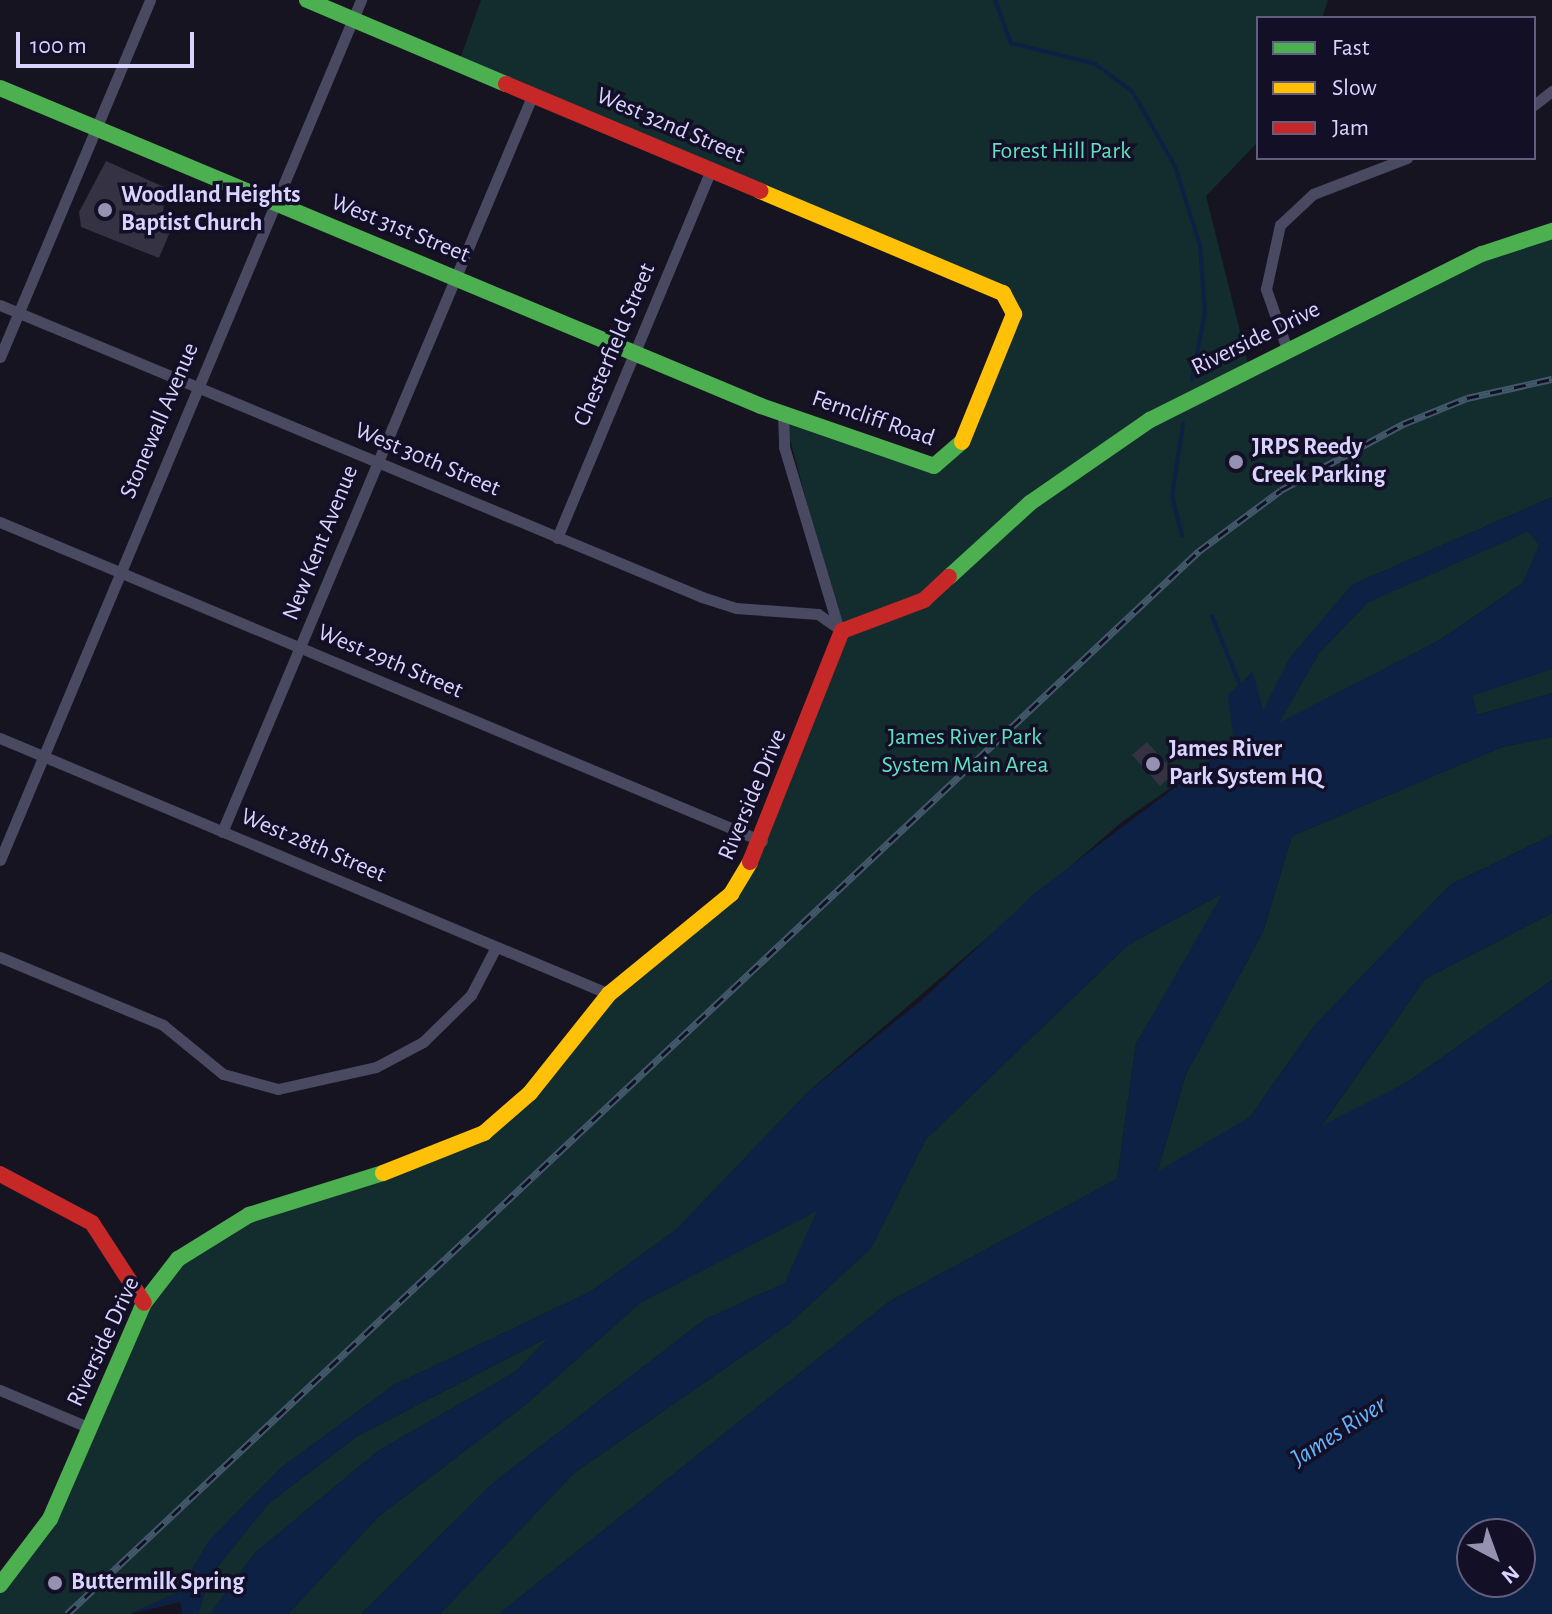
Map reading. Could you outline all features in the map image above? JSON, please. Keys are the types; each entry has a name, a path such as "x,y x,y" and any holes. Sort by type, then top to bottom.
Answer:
{"street":[{"path":"0,357 150,0"},
{"name":"West 32nd Street","path":"307,0 711,169 1010,300"},
{"name":"Stonewall Avenue","path":"0,860 361,0"},
{"name":"West 31st Street","path":"0,88 783,413"},
{"path":"1536,103 1552,91"},
{"name":"New Kent Avenue","path":"222,832 533,94"},
{"path":"1287,349 1266,289 1280,225 1313,194 1402,160"},
{"name":"Chesterfield Street","path":"557,538 711,169"},
{"name":"Riverside Drive","path":"0,1585 50,1519 144,1303 178,1259 229,1224 437,1156 484,1133 530,1093 609,994 731,894 762,841 842,631 918,604 1079,466 1287,349 1482,254 1552,231"},
{"name":"Ferncliff Road","path":"842,631 784,447 783,413 944,465 961,447 1013,318 1010,300"},
{"name":"West 30th Street","path":"0,305 721,604 818,614 842,631"},
{"name":"West 29th Street","path":"0,522 762,841"},
{"name":"West 28th Street","path":"0,738 609,994"},
{"path":"0,957 152,1020 236,1080 306,1087 376,1067 423,1042 471,995 496,947"},
{"path":"0,1174 92,1223 144,1303"},
{"path":"0,1390 90,1428"}],"green space":[{"name":"James River Park System Main Area","path":"481,0 1328,0 1323,16 1256,16 1256,144 1206,196 1249,367 1552,231 1552,497 1352,585 1290,658 1263,712 1252,672 1240,685 1235,743 1123,821 808,1092 676,1230 590,1292 394,1385 282,1467 209,1541 179,1592 130,1614 0,1614 0,1585 43,1529 138,1314 201,1241 484,1133 588,1018 731,894 841,631 783,413 929,465 954,458 1010,300 459,62"},
{"path":"1528,531 1540,545 1523,583 1440,640 1278,724 1319,653 1368,602"},
{"path":"1552,669 1552,693 1477,715 1472,695"},
{"path":"1552,737 1552,835 1450,885 1314,1026 1250,1117 1157,1173 1186,1074 1263,932 1292,836 1502,747"},
{"path":"1225,892 1136,1044 1117,1179 890,1301 499,1614 440,1614 574,1473 789,1324 871,1248 926,1139 1128,945"},
{"path":"1552,913 1552,980 1406,1083 1320,1128 1425,979"},
{"path":"818,1210 785,1283 704,1320 492,1484 361,1614 288,1614 379,1516 524,1406 640,1303"},
{"path":"551,1336 515,1372 378,1451 255,1553 210,1614 198,1614 210,1576 268,1504 357,1436"}],"water":[{"name":"James River","path":"1552,497 1552,669 1472,696 1478,715 1552,693 1552,737 1502,747 1292,836 1263,932 1186,1074 1157,1172 1250,1117 1314,1026 1450,885 1552,835 1552,913 1425,979 1321,1126 1406,1083 1552,980 1552,1614 499,1614 890,1301 1117,1179 1136,1044 1223,893 1128,945 926,1139 871,1248 789,1324 574,1473 440,1614 361,1614 492,1484 704,1320 785,1283 817,1211 640,1303 524,1406 379,1516 288,1614 210,1614 255,1553 378,1451 515,1372 549,1337 357,1436 268,1504 210,1576 198,1614 182,1614 180,1602 130,1614 179,1592 209,1541 282,1467 394,1385 590,1292 676,1230 808,1092 922,1000 1036,892 1234,743 1228,695 1253,672 1263,711 1290,658 1352,585","holes":["1528,531 1539,545 1523,583 1440,640 1279,723 1319,653 1368,602"]}],"building":[{"name":"Woodland Heights Baptist Church","path":"106,161 164,187 157,203 164,206 161,223 172,227 159,258 81,227 79,212"},
{"name":"James River Park System HQ","path":"1147,742 1175,773 1160,786 1132,755"}],"waterway":[{"path":"995,0 1011,43 1095,64 1132,91 1175,166 1200,246 1205,313 1192,380"},
{"path":"1182,536 1172,496 1183,424"},
{"path":"1212,616 1240,685"}],"railway":[{"path":"67,1614 1199,551 1281,490 1403,424 1467,398 1552,379"}],"traffic: fast":[{"path":"307,0 506,84"},
{"path":"0,88 761,406 934,466 962,442"},
{"path":"949,577 1030,503 1150,420 1482,254 1552,231"},
{"path":"0,1585 50,1519 144,1303 178,1259 249,1215 383,1173"}],"traffic: slow":[{"path":"760,191 1003,293 1014,314 962,442"},
{"path":"383,1173 484,1133 530,1093 609,994 731,894 750,862"}],"traffic: jam":[{"path":"506,84 760,191"},
{"path":"750,862 842,631 924,600 949,577"},
{"path":"0,1174 92,1223 144,1303"}],"place":[{"name":"Woodland Heights Baptist Church","path":"105,210"},
{"name":"JRPS Reedy Creek Parking","path":"1236,462"},
{"name":"James River Park System HQ","path":"1153,764"},
{"name":"Buttermilk Spring","path":"55,1583"}],"park label":[{"name":"Forest Hill Park","path":"1061,152"}]}
